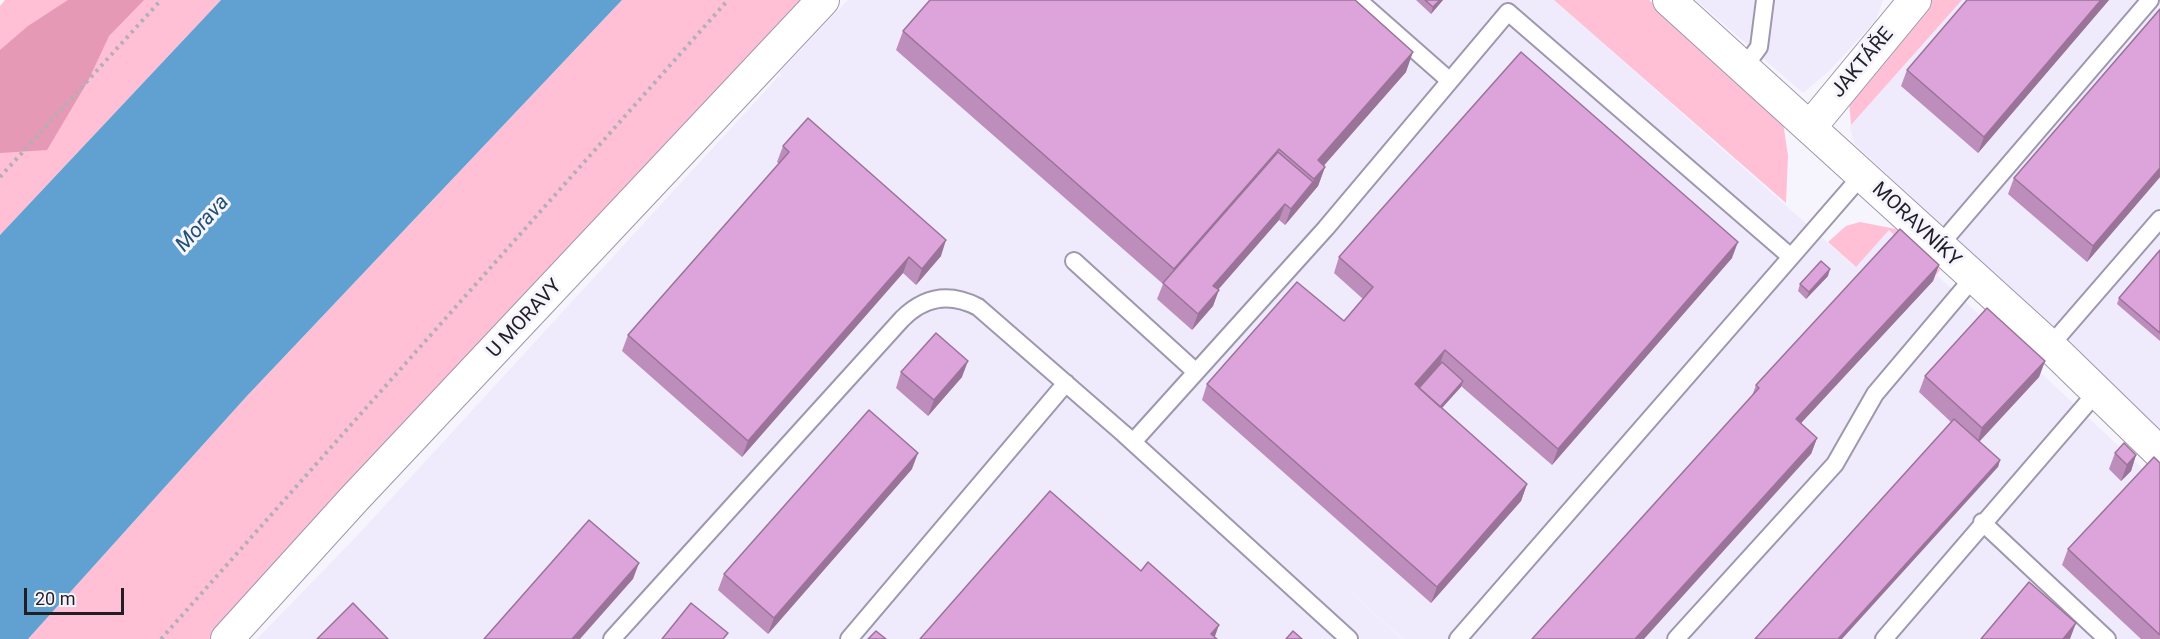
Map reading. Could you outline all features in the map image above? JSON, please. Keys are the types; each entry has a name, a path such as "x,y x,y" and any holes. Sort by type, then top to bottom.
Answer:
{"street":[{"name":"U MORAVY","path":"227,639 354,499 823,0"},
{"name":"MORAVNÍKY","path":"1669,0 2050,346 2160,453"},
{"name":"JAKTÁŘE","path":"1810,126 1915,0"}],"lane":[{"path":"1359,0 1450,81"},
{"path":"1744,66 1759,47 1765,0"},
{"path":"1939,246 2150,0"},
{"path":"1133,442 1326,228 1508,12 1791,257"},
{"path":"1458,639 1863,174"},
{"path":"2050,346 2160,219"},
{"path":"1074,261 1196,372"},
{"path":"1676,639 1835,464 1875,394 1973,278"},
{"path":"612,639 915,306 941,297 956,299 978,307 1133,442 1349,639"},
{"path":"849,639 1066,383"},
{"path":"1884,639 1982,522 2096,393"},
{"path":"1982,522 2107,639"}],"path":[{"path":"0,177 162,0"},
{"path":"161,639 728,0"}],"shaded area":[{"path":"5,0 221,0 0,235 0,6"},
{"path":"68,0 144,0 109,36 88,81 47,150 0,153 0,50 28,26"},
{"path":"622,0 811,0 218,639 28,639 246,397"},
{"path":"848,0 1554,0 1855,267 1889,230 2160,485 2160,639 1403,639 1276,525 1402,639 257,639 357,536 779,76 781,78 780,72"},
{"path":"1554,0 1649,0 1783,122 1788,156 1786,203"},
{"path":"1696,0 1883,0 1876,20 1830,70 1803,93"},
{"path":"1932,0 1962,0 1851,125 1849,100"},
{"path":"1962,0 2160,0 2160,429 1855,144 1851,125"},
{"path":"1860,222 1896,229 1940,270 1936,275 1889,230 1856,267 1828,242 1846,226"}],"water":[{"name":"Morava","path":"221,0 622,0 246,397 28,639 0,639 0,235"}],"building":[{"path":"930,0 1355,0 1413,52 1318,160 1325,167 1314,179 1279,149 1174,269 903,31"},
{"path":"1425,0 1440,0 1433,7"},
{"path":"1967,0 2101,0 1984,137 1907,70"},
{"path":"2160,9 2160,168 2093,246 2014,178"},
{"path":"1521,52 1738,242 1558,449 1445,350 1415,384 1527,484 1437,587 1207,384 1297,282 1344,321 1373,287 1339,257"},
{"path":"808,118 946,240 922,269 909,257 748,441 628,335 789,152 783,146"},
{"path":"1278,152 1313,182 1291,209 1285,204 1213,286 1219,290 1198,314 1163,283"},
{"path":"1900,229 1939,265 1796,419 1817,438 1635,639 1532,639 1759,388 1756,385"},
{"path":"2160,250 2160,333 2119,298"},
{"path":"1821,261 1830,269 1809,292 1800,284"},
{"path":"1987,308 2045,361 1982,428 1925,376"},
{"path":"936,333 968,361 934,400 901,372"},
{"path":"1442,362 1463,381 1440,407 1419,388"},
{"path":"869,410 918,453 774,618 724,574"},
{"path":"1954,419 2000,460 1838,639 1755,639"},
{"path":"2124,443 2136,455 2127,465 2115,453"},
{"path":"2154,457 2160,463 2160,635 2068,549"},
{"path":"1050,491 1141,571 1148,562 1219,625 1211,634 1217,639 920,639"},
{"path":"589,520 639,563 572,639 484,639"},
{"path":"2029,582 2076,623 2063,639 1981,639"},
{"path":"353,603 388,639 317,639"},
{"path":"691,603 728,633 723,639 662,639"},
{"path":"876,631 886,639 868,639"},
{"path":"1293,631 1302,639 1286,639"}]}
